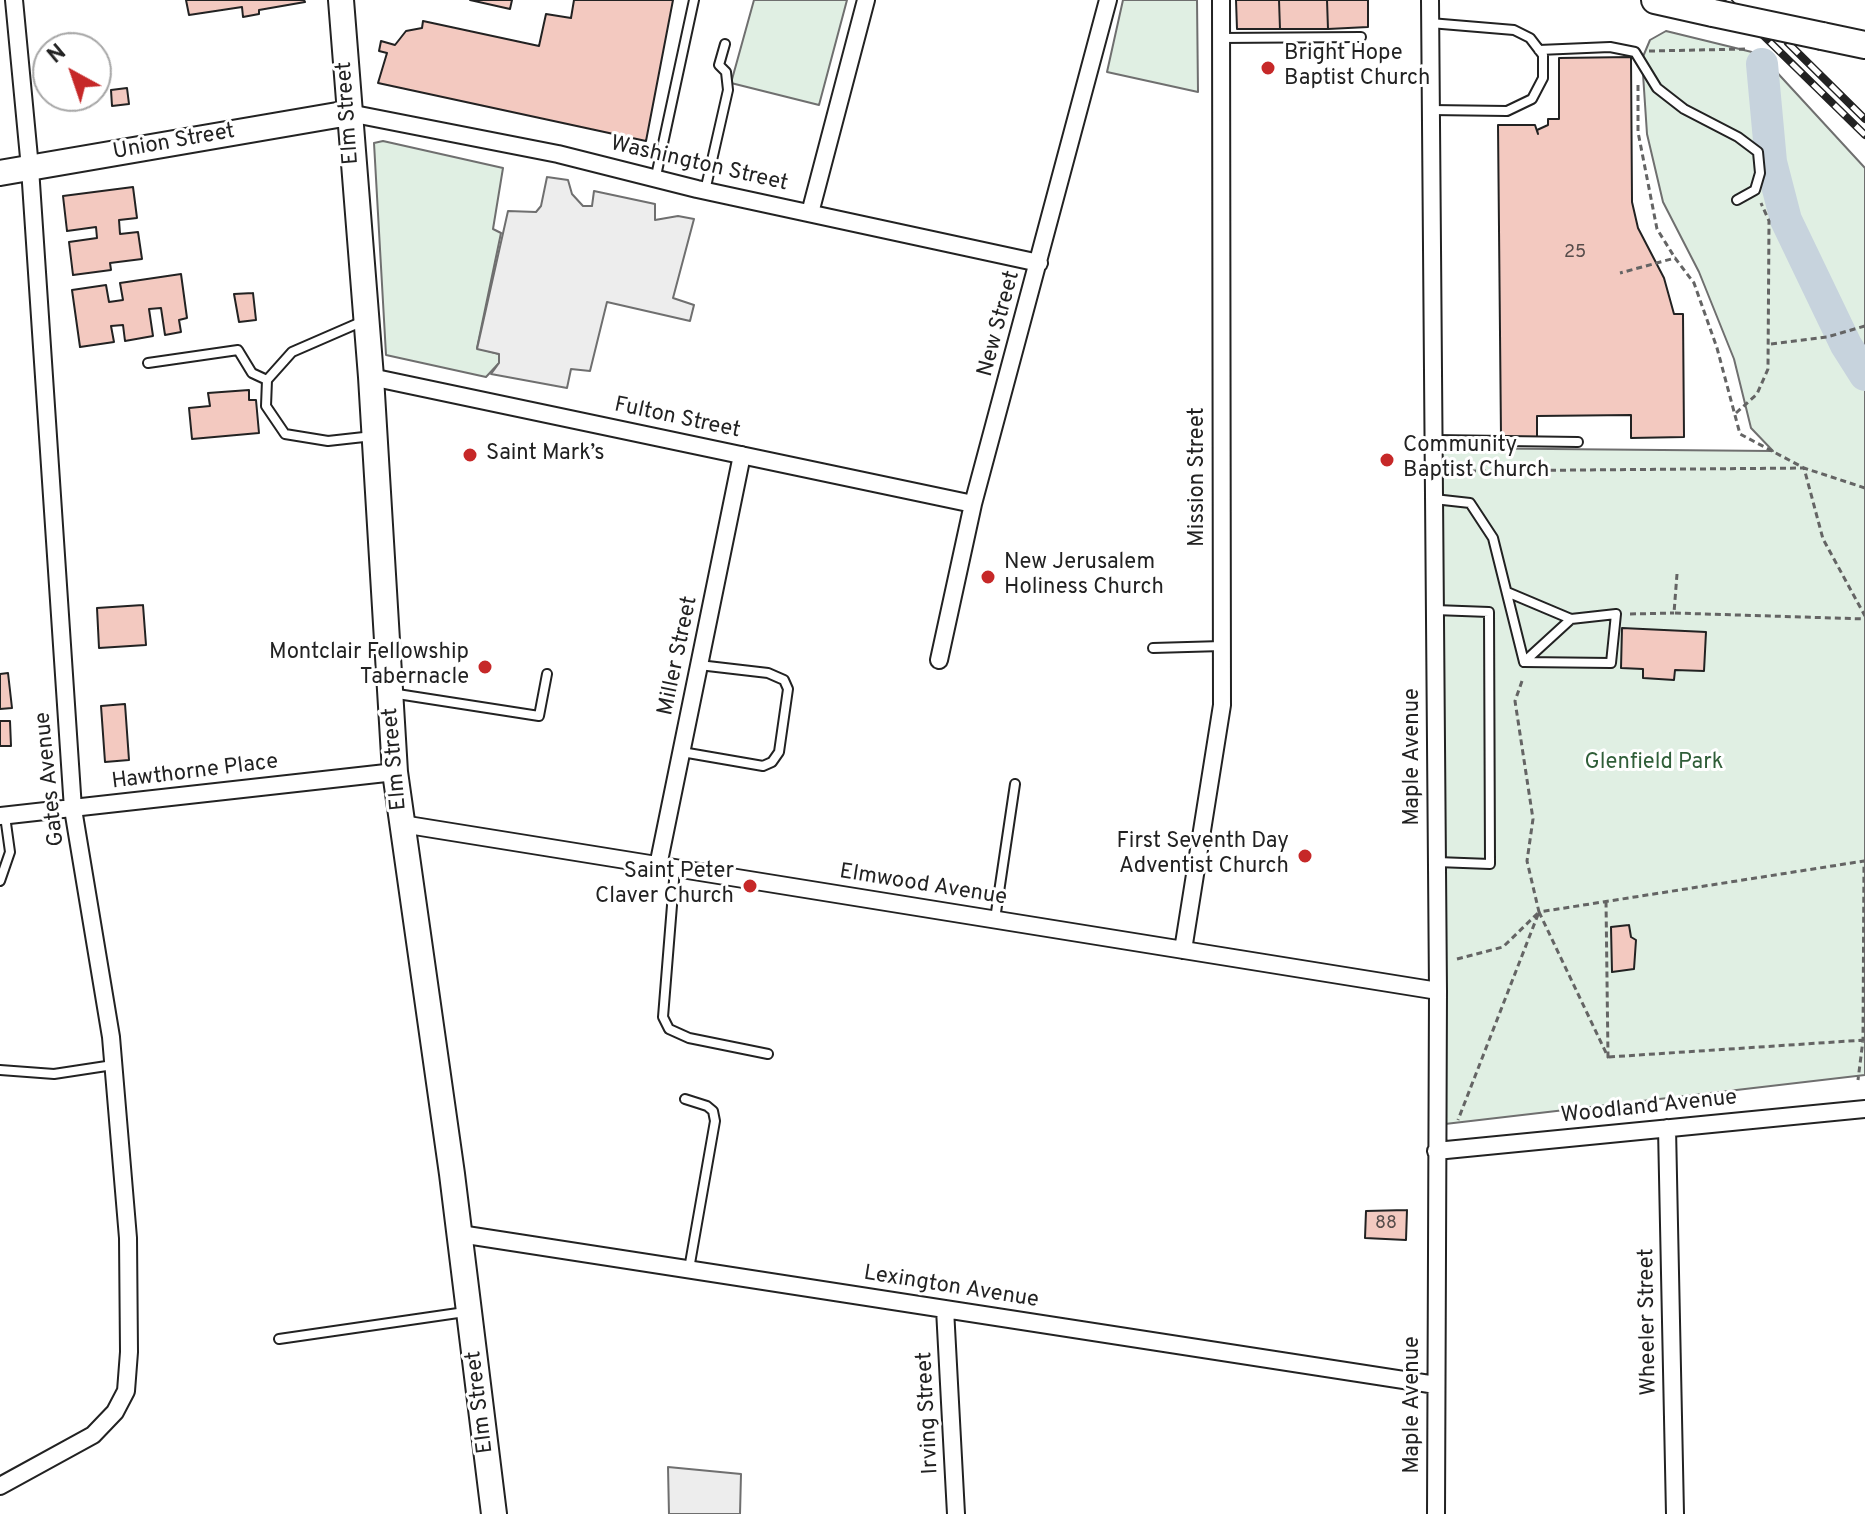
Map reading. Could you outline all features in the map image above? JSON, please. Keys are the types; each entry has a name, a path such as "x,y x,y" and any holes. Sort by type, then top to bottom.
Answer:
{"main road":[{"path":"1655,0 1865,45"}],"street":[{"name":"Gates Avenue","path":"0,1486 93,1435 115,1412 126,1391 128,1238 113,1065 73,809 30,168 14,0"},
{"name":"Elm Street","path":"341,0 371,377 395,772 460,1234 494,1514"},
{"path":"810,213 866,0"},
{"name":"New Street","path":"939,660 973,504 1108,0"},
{"name":"Mission Street","path":"1183,950 1222,705 1221,0"},
{"name":"Maple Avenue","path":"1430,0 1438,991 1436,1514"},
{"name":"Union Street","path":"0,173 349,113"},
{"name":"Washington Street","path":"349,113 656,176 705,191 1039,263"},
{"name":"Fulton Street","path":"371,377 973,504"},
{"name":"Miller Street","path":"666,867 682,752 742,455"},
{"name":"Hawthorne Place","path":"3,816 395,772"},
{"name":"Elmwood Avenue","path":"402,824 1438,991"},
{"name":"Woodland Avenue","path":"1436,1151 1865,1109"},
{"name":"Wheeler Street","path":"1667,1128 1675,1514"},
{"name":"Lexington Avenue","path":"460,1234 1436,1385"},
{"name":"Irving Street","path":"945,1309 956,1514"}],"lane":[{"path":"656,176 694,0"},
{"path":"1430,23 1514,30 1530,38 1543,55 1543,78 1532,99 1507,111 1431,110"},
{"path":"1221,38 1361,37"},
{"path":"705,191 728,90 726,72 719,65 725,44"},
{"path":"1539,50 1610,47 1635,52 1657,88 1684,109 1738,137 1758,152 1760,173 1755,190 1737,200"},
{"path":"366,320 292,352 267,380 266,406 285,434 328,441 374,436"},
{"path":"148,363 238,350 252,373 267,380"},
{"path":"1434,440 1578,442"},
{"path":"1434,499 1470,503 1493,538 1524,662"},
{"path":"1507,592 1571,619 1616,614 1611,663 1524,662"},
{"path":"1435,610 1489,612 1490,864 1437,862"},
{"path":"1524,662 1571,619"},
{"path":"1153,648 1222,646"},
{"path":"682,752 763,766 772,762 779,752 788,689 784,680 768,673 699,665"},
{"path":"391,692 539,716 547,674"},
{"path":"994,920 1015,784"},
{"path":"0,881 10,852 3,816"},
{"path":"666,867 663,1017 669,1029 689,1038 768,1054"},
{"path":"0,1070 54,1074 113,1065"},
{"path":"685,1099 707,1106 713,1111 715,1121 689,1270"},
{"path":"279,1339 470,1311"}],"path":[{"path":"1746,49 1635,52 1638,65 1638,132 1657,229 1694,283 1740,434 1804,468 1865,488"},
{"path":"1736,413 1757,394 1768,369 1771,344 1769,221 1755,190"},
{"path":"1620,273 1675,258"},
{"path":"1771,344 1827,337 1865,326"},
{"path":"1470,471 1804,468"},
{"path":"1616,614 1865,617 1823,539 1804,468"},
{"path":"1674,613 1677,574"},
{"path":"1522,681 1515,701 1533,819 1527,861 1539,912 1608,1057"},
{"path":"1457,959 1471,958 1503,947 1539,912 1864,861 1864,1040 1858,1080"},
{"path":"1606,900 1608,1057"},
{"path":"1458,1120 1539,912"},
{"path":"1608,1057 1864,1040"}],"green space":[{"path":"754,0 847,0 819,105 731,83"},
{"path":"1123,0 1197,0 1198,92 1107,72"},
{"name":"Glenfield Park","path":"1666,31 1760,54 1865,168 1865,1075 1445,1124 1440,448 1773,451 1751,428 1734,359 1699,272 1663,202 1647,134 1642,59 1650,40"},
{"path":"383,141 503,168 493,229 501,233 477,348 499,354 499,363 486,377 386,355 374,143"}],"shaded area":[{"path":"547,177 568,180 572,194 583,206 592,206 594,191 655,204 655,220 678,216 694,219 673,298 694,305 690,321 607,302 590,371 571,369 567,388 491,374 499,363 499,354 477,349 508,211 536,212 541,206"},
{"path":"668,1467 741,1474 740,1514 669,1514"}],"building":[{"path":"186,0 305,2 259,10 259,14 243,17 242,7 189,15"},
{"path":"470,0 512,0 510,9"},
{"path":"574,0 673,0 646,141 378,83 387,53 379,51 381,41 395,45 406,31 422,28 423,21 539,46 546,14 571,18"},
{"path":"1236,0 1279,0 1280,29 1237,29"},
{"path":"1279,0 1327,0 1328,29 1280,29"},
{"path":"1327,0 1368,0 1368,27 1328,29"},
{"path":"1631,57 1632,202 1638,228 1664,278 1674,314 1683,314 1684,437 1631,438 1631,415 1537,416 1537,437 1501,437 1498,125 1535,125 1538,134 1537,130 1548,125 1548,119 1559,119 1559,58"},
{"path":"127,88 129,104 112,106 112,90"},
{"path":"133,187 137,218 119,220 120,234 138,232 142,259 110,263 111,270 73,275 69,242 97,238 96,227 67,231 63,196"},
{"path":"181,274 187,318 179,320 181,332 165,335 161,308 149,309 153,336 125,341 123,325 111,326 114,342 80,347 72,290 106,285 109,302 123,300 120,283"},
{"path":"253,293 256,320 239,322 234,294"},
{"path":"249,390 249,400 256,400 259,433 192,439 189,408 210,406 208,393"},
{"path":"143,605 146,645 99,648 97,608"},
{"path":"1622,628 1706,632 1704,671 1675,670 1674,680 1643,678 1643,669 1621,668"},
{"path":"8,673 12,708 0,709 0,674"},
{"path":"125,704 129,760 105,762 101,706"},
{"path":"0,721 10,721 11,746 0,746"},
{"path":"1629,925 1631,937 1636,940 1634,969 1612,972 1611,927"},
{"path":"1407,1210 1406,1240 1365,1238 1366,1211"}],"waterway":[{"path":"1762,64 1771,162 1786,220 1846,345 1865,375"}],"railway":[{"path":"1727,0 1865,135"},
{"path":"1788,43 1865,119"}],"place":[{"name":"Bright Hope Baptist Church","path":"1268,68"},
{"name":"Saint Mark’s","path":"470,455"},
{"name":"Community Baptist Church","path":"1387,460"},
{"name":"New Jerusalem Holiness Church","path":"988,577"},
{"name":"Montclair Fellowship Tabernacle","path":"485,667"},
{"name":"First Seventh Day Adventist Church","path":"1305,856"},
{"name":"Saint Peter Claver Church","path":"750,886"}]}
